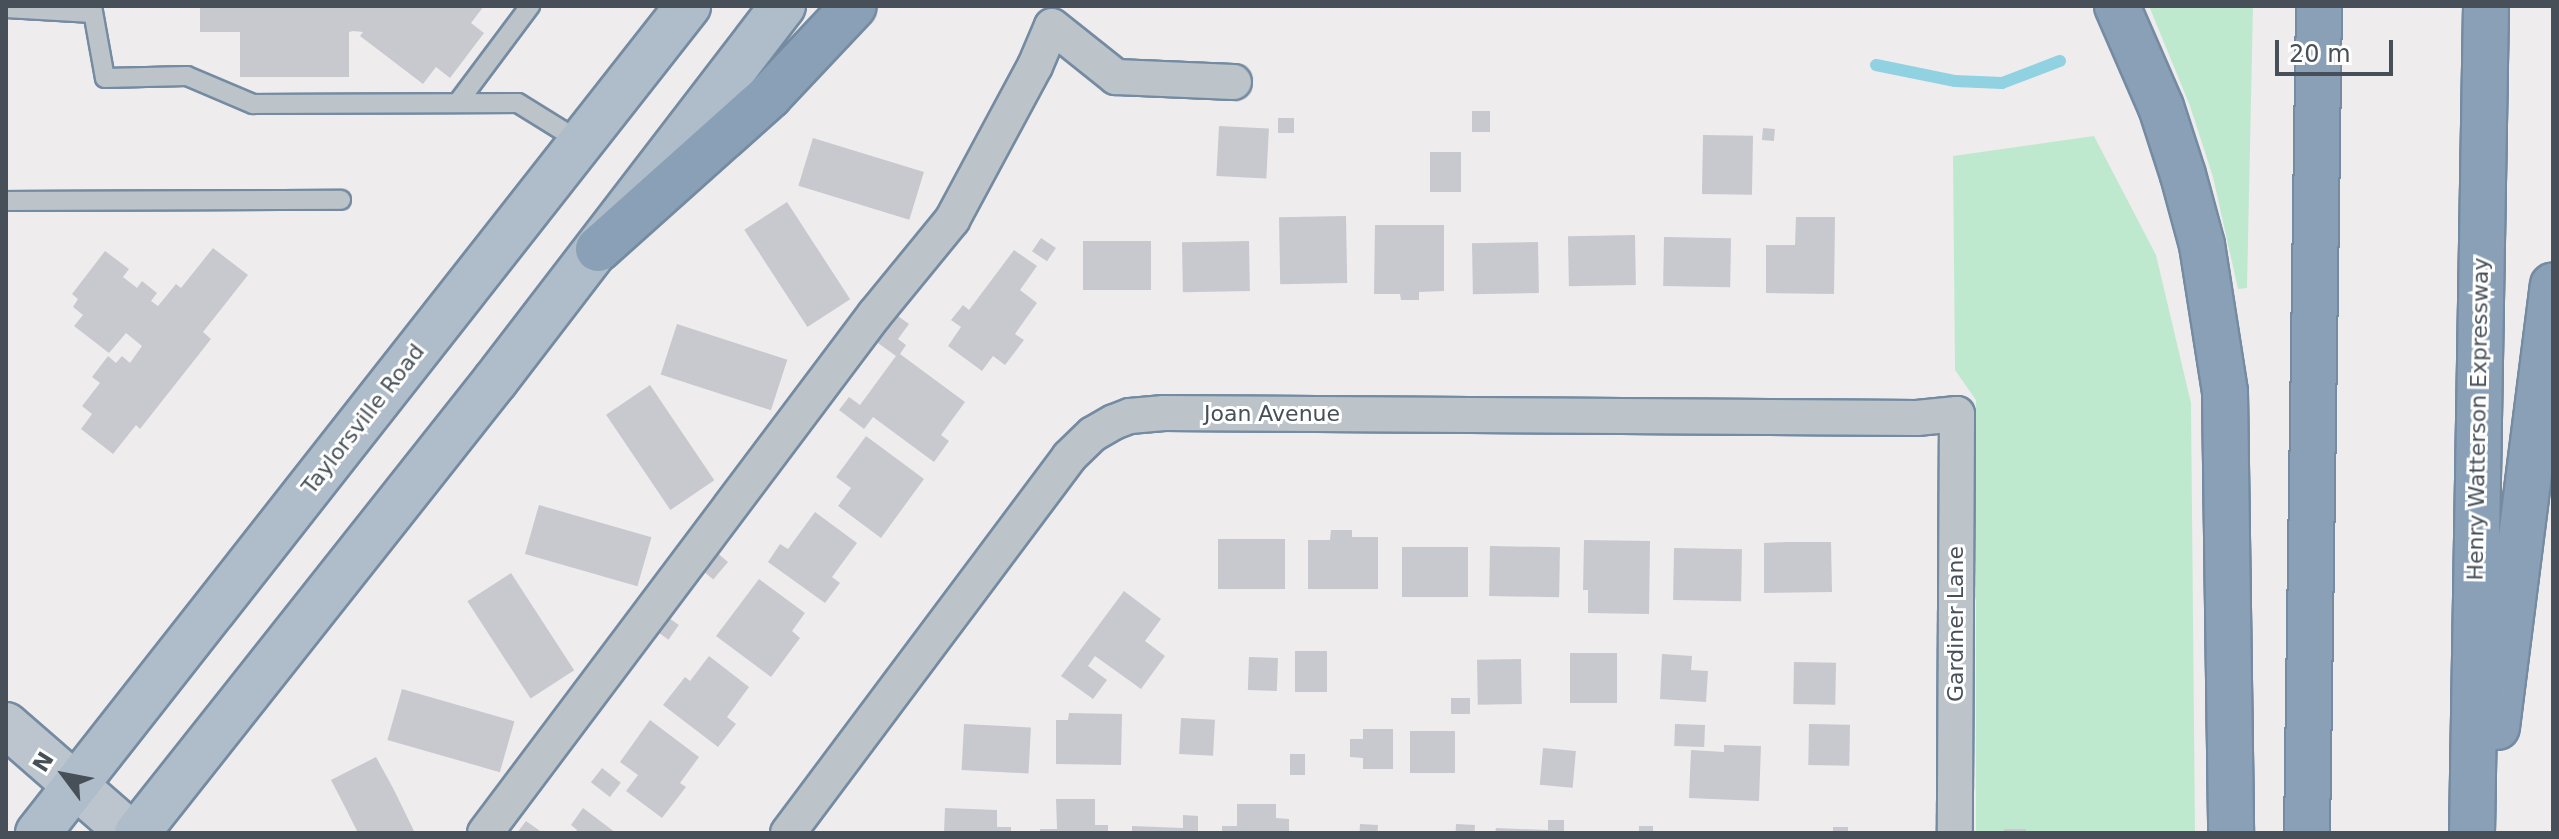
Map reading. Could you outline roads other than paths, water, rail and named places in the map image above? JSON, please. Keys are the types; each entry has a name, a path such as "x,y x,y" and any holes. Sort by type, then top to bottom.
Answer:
{"highway":[{"path":"598,249 770,95 854,6"},
{"path":"2117,6 2161,107 2198,231 2225,392 2231,833"},
{"path":"2307,833 2319,6"},
{"name":"Henry Watterson Expressway","path":"2472,833 2486,6"},
{"path":"2484,833 2553,286"}],"main road":[{"path":"137,833 598,249 763,24 783,6"},
{"name":"Taylorsville Road","path":"38,833 581,142 675,14"},
{"path":"6,725 130,833"}],"street":[{"path":"485,833 875,314 952,220 1035,66 1052,26 1116,77 1234,82"},
{"name":"Joan Avenue","path":"788,833 1069,457 1093,434 1130,416 1164,413 1907,418 1957,414"},
{"name":"Gardiner Lane","path":"1955,833 1957,414"}],"lane":[{"path":"459,101 530,6"},
{"path":"6,8 92,9 105,78 187,76 253,104 518,103 581,142"},
{"path":"6,201 341,200"}],"waterway":[{"path":"1876,65 1955,81 2002,83 2060,61"}]}
